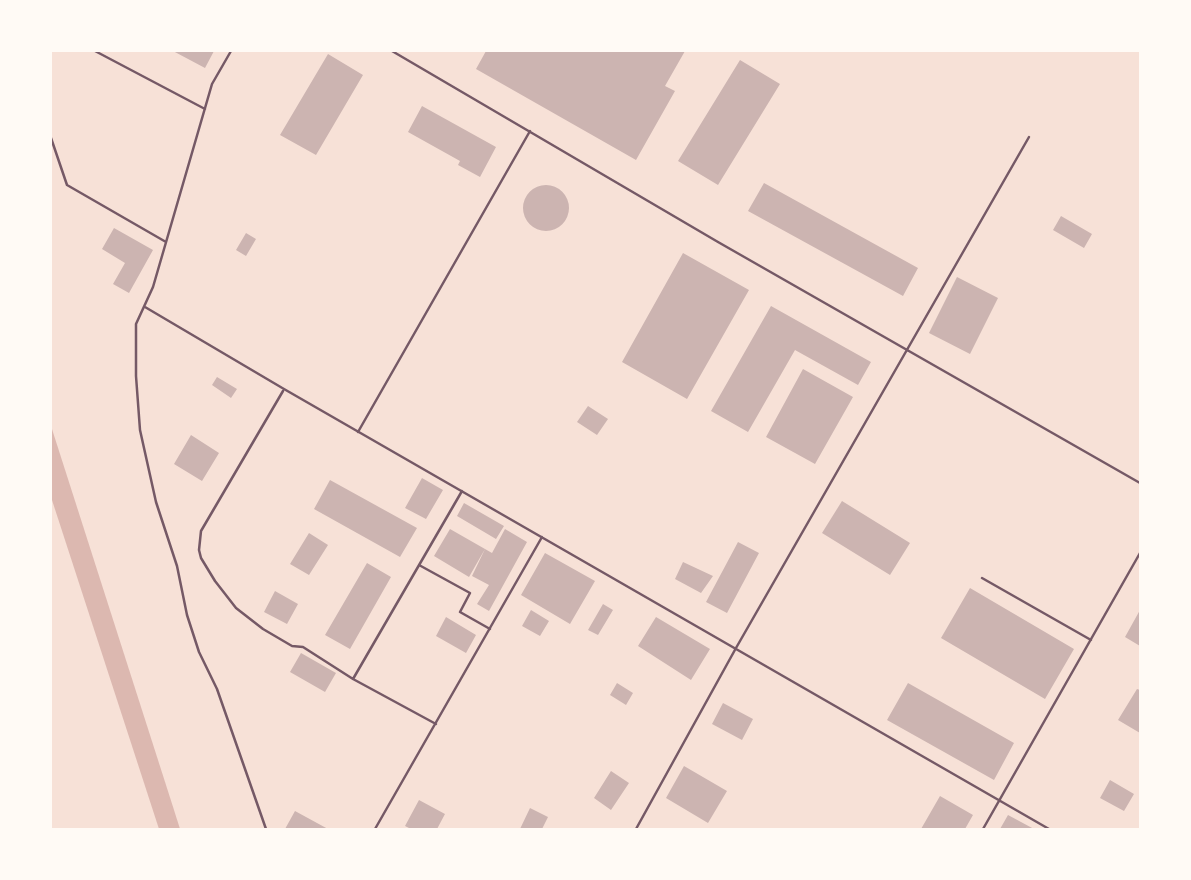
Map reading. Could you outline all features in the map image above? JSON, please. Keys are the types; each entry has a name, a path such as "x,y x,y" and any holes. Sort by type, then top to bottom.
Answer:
{"lane":[{"path":"95,51 205,109"},
{"path":"231,51 212,84 166,242 145,307 136,324 136,376 140,429 156,502 177,566 187,615 199,652 217,689 265,829"},
{"path":"392,51 1140,483"},
{"path":"358,432 530,131"},
{"path":"636,829 736,648 1029,137"},
{"path":"51,138 67,185 166,242"},
{"path":"145,307 1049,829"},
{"path":"284,389 201,531 199,550 215,581 236,608 263,629 292,646 303,647 353,679 436,724"},
{"path":"353,679 462,491"},
{"path":"375,829 542,537"},
{"path":"983,829 1140,553"},
{"path":"419,565 470,593 460,612 490,629"},
{"path":"982,578 1091,640"}],"shaded area":[{"path":"51,426 180,829 159,829 51,497"}],"building":[{"path":"173,51 214,51 205,68"},
{"path":"486,51 685,51 665,86 675,91 636,160 476,69"},
{"path":"328,54 363,75 316,155 280,135"},
{"path":"740,60 780,84 718,185 678,161"},
{"path":"422,106 496,147 480,177 458,165 460,161 408,132"},
{"path":"764,183 918,268 903,296 748,211"},
{"path":"546,185 562,192 569,208 562,224 546,231 530,224 523,208 530,192"},
{"path":"1061,216 1092,234 1084,248 1053,230"},
{"path":"114,228 153,250 129,293 113,284 125,263 102,249"},
{"path":"246,233 256,239 246,256 236,250"},
{"path":"683,253 749,290 687,399 622,362"},
{"path":"957,277 998,298 970,354 929,333"},
{"path":"771,306 871,362 858,385 795,350 748,432 711,411"},
{"path":"803,369 853,397 815,464 766,437"},
{"path":"217,377 237,389 231,398 212,385"},
{"path":"588,406 608,419 597,435 577,422"},
{"path":"191,435 219,453 202,481 174,464"},
{"path":"422,478 443,490 426,519 405,508"},
{"path":"330,480 417,528 400,557 314,509"},
{"path":"842,501 910,543 890,575 822,533"},
{"path":"464,503 504,526 496,539 457,516"},
{"path":"450,529 485,549 469,577 434,556"},
{"path":"505,529 527,542 489,611 477,604 489,585 472,576 485,549 492,553"},
{"path":"309,533 328,545 309,575 290,564"},
{"path":"738,542 759,553 727,613 706,602"},
{"path":"545,553 595,581 570,624 521,595"},
{"path":"683,562 713,576 701,593 675,579"},
{"path":"367,563 391,577 350,649 325,635"},
{"path":"970,588 1074,649 1045,699 941,638"},
{"path":"275,591 298,604 287,624 264,612"},
{"path":"603,604 613,610 598,635 588,630"},
{"path":"531,610 549,621 540,636 522,626"},
{"path":"1140,610 1140,646 1125,637"},
{"path":"446,617 476,635 466,653 436,636"},
{"path":"656,617 710,649 691,680 638,646"},
{"path":"301,653 336,673 325,692 290,672"},
{"path":"617,683 633,693 626,705 610,695"},
{"path":"908,683 1014,743 994,780 887,720"},
{"path":"1137,689 1140,690 1140,733 1118,720"},
{"path":"723,703 753,719 742,740 712,724"},
{"path":"684,766 727,791 708,823 666,798"},
{"path":"611,771 629,783 611,810 594,798"},
{"path":"1110,780 1134,794 1124,811 1100,798"},
{"path":"940,796 973,815 965,829 921,829"},
{"path":"419,800 445,814 437,829 411,829 405,826"},
{"path":"530,808 548,817 542,829 520,829"},
{"path":"295,811 328,829 285,829"},
{"path":"1008,815 1034,829 1000,829"}]}
